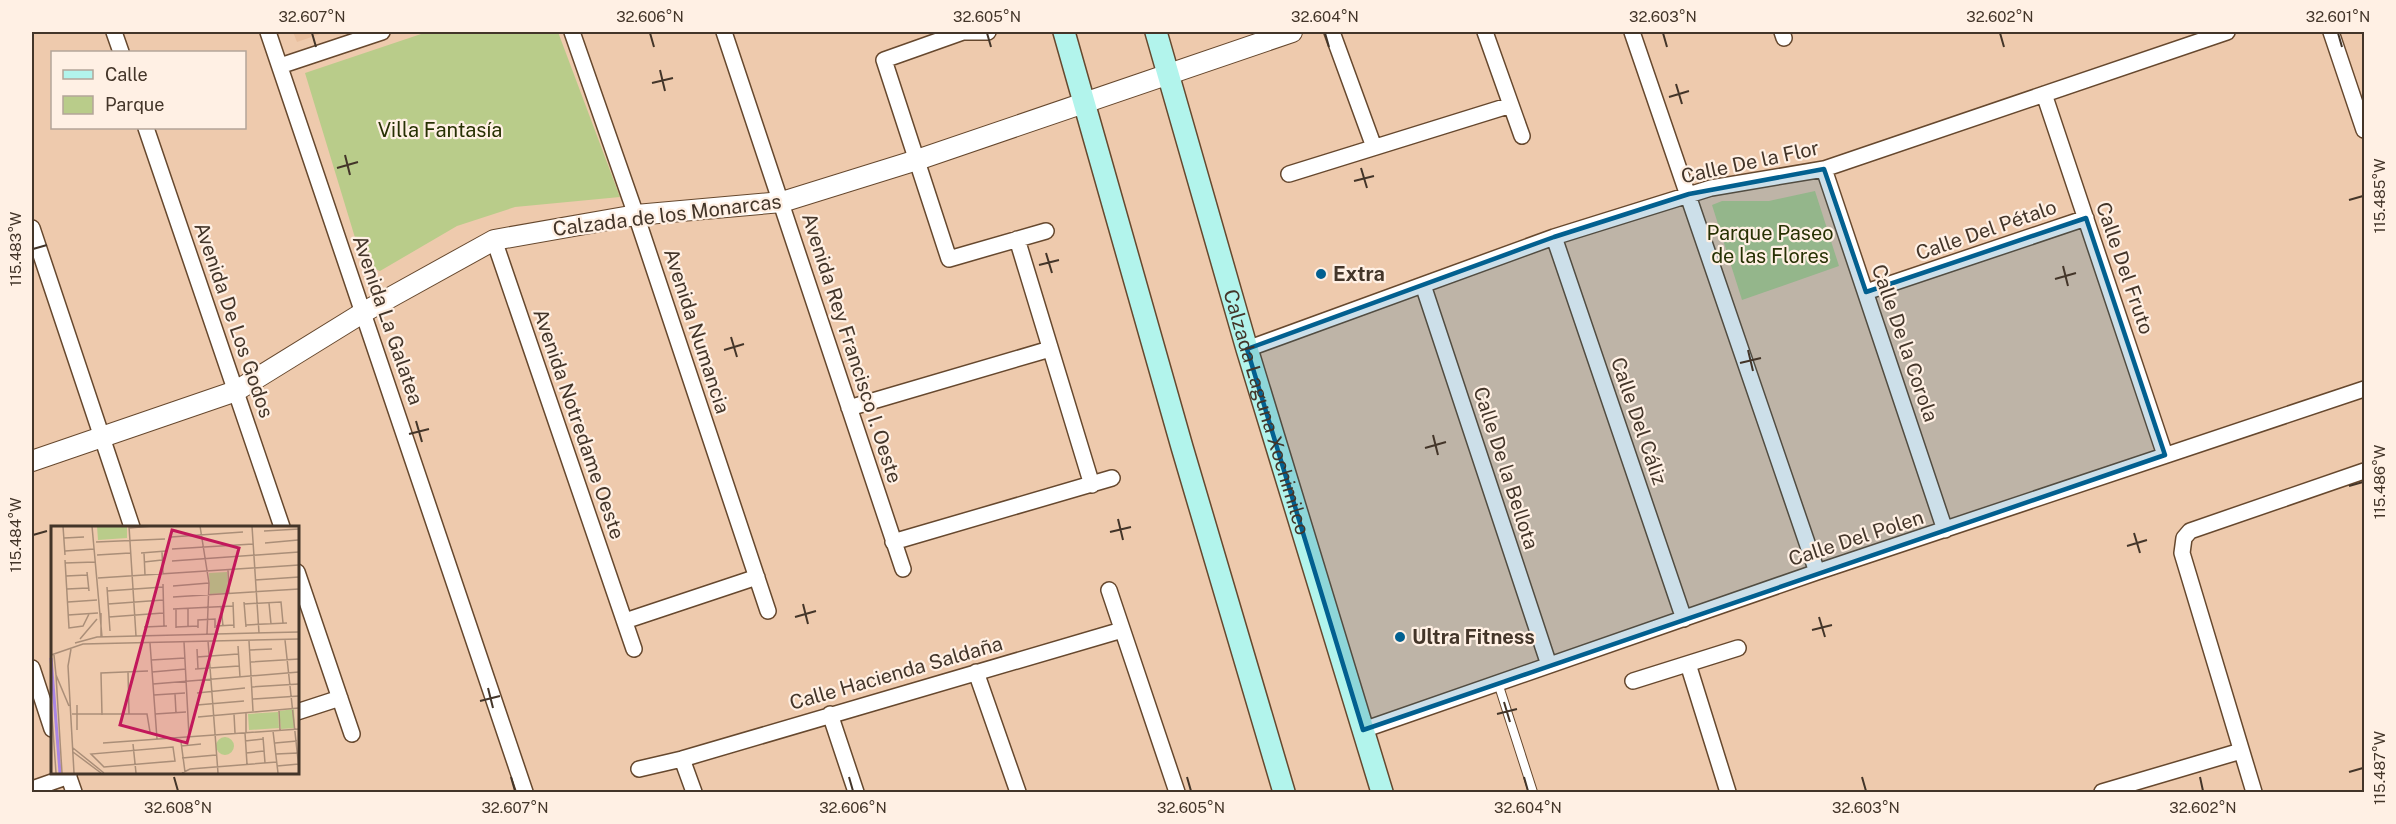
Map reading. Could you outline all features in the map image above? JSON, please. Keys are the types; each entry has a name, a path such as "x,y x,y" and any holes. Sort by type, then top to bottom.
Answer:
{"main road":[{"path":"1064,32 1182,447 1284,792"},
{"name":"Calzada Laguna Xochimilco","path":"1156,32 1247,349 1382,792"}],"street":[{"path":"114,32 121,51"},
{"name":"Avenida La Galatea","path":"268,32 525,792"},
{"path":"280,66 382,32"},
{"name":"Avenida Numancia","path":"572,32 636,215 768,611"},
{"name":"Avenida Rey Francisco I. Oeste","path":"724,32 903,569"},
{"path":"988,32 963,32 884,60 949,259 1046,231"},
{"name":"Calzada de los Monarcas","path":"32,461 236,391 364,312 494,240 636,215 782,202 917,160 1292,32"},
{"path":"1332,32 1374,147"},
{"path":"1485,32 1521,136"},
{"path":"1632,32 1817,572"},
{"name":"Calle De la Flor","path":"1247,349 1554,237 1711,188 1824,170 2228,32"},
{"path":"2331,32 2364,130"},
{"name":"Calle Del Fruto","path":"2044,94 2165,455"},
{"path":"1289,174 1511,105"},
{"name":"Avenida De Los Godos","path":"146,129 282,526"},
{"name":"Calle De la Corola","path":"1824,170 1945,530"},
{"name":"Calle Del Pétalo","path":"1866,292 2086,218"},
{"path":"32,228 132,526"},
{"name":"Calle Del Cáliz","path":"1554,237 1684,619"},
{"path":"1017,239 1092,485"},
{"name":"Avenida Notredame Oeste","path":"494,240 634,650"},
{"name":"Calle De la Bellota","path":"1423,285 1549,665"},
{"path":"849,408 1050,349"},
{"name":"Calle Del Polen","path":"1363,730 1817,572 2364,389"},
{"path":"2254,792 2182,553 2184,538 2190,531 2364,471"},
{"path":"893,542 1112,478"},
{"path":"298,575 352,734"},
{"path":"625,621 757,577"},
{"path":"1109,590 1177,792"},
{"name":"Calle Hacienda Saldaña","path":"639,769 682,759 1122,630"},
{"path":"1632,681 1738,648"},
{"path":"1688,664 1728,792"},
{"path":"32,668 51,726"},
{"path":"976,672 1018,792"},
{"path":"298,712 340,698"},
{"path":"830,714 856,792"},
{"path":"2102,792 2241,751"},
{"path":"682,759 694,792"},
{"path":"32,789 68,774 74,792"}],"lane":[{"path":"1498,683 1533,792"}],"highlighted area":[{"path":"1824,169 1866,292 2086,218 2165,455 1363,730 1247,349 1554,237 1689,194"}],"shaded area":[{"path":"293,32 326,32 297,42"}],"green space":[{"name":"Villa Fantasía","path":"427,32 558,32 620,197 515,207 457,226 380,271 363,264 305,73"},
{"name":"Parque Paseo de las Flores","path":"1815,191 1839,266 1742,300 1712,205 1722,201 1769,201"}],"place":[{"name":"Extra","path":"1321,274"},
{"name":"Ultra Fitness","path":"1400,637"}]}
